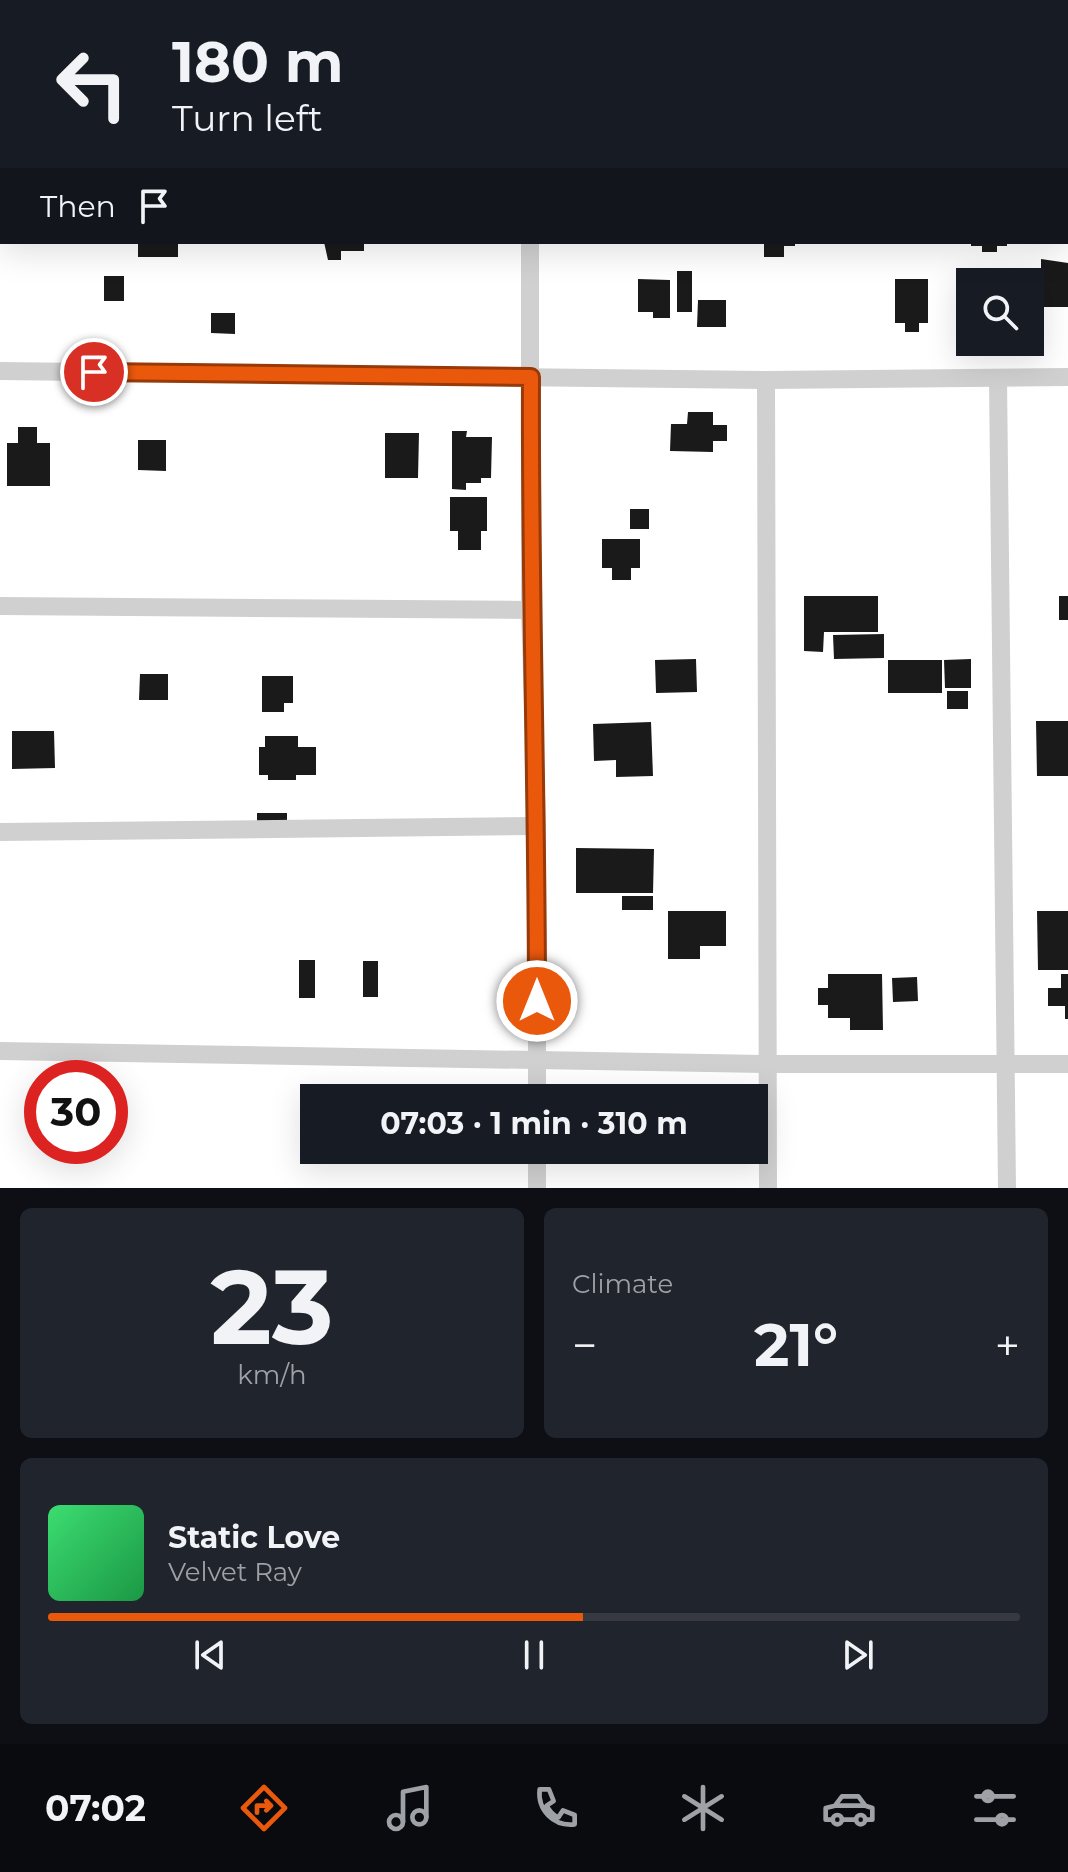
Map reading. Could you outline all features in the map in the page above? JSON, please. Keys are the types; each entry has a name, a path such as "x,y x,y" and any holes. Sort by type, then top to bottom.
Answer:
{"street":[{"path":"530,244 530,610 537,826 537,1084"},
{"path":"0,371 766,380 1068,377"},
{"path":"998,378 1007,1188"},
{"path":"766,380 768,1188"},
{"path":"0,606 530,610"},
{"path":"0,832 537,826"},
{"path":"0,1051 767,1064 1068,1064"},
{"path":"537,1164 537,1188"}],"building":[{"path":"138,244 178,244 178,257 138,257"},
{"path":"324,244 364,244 364,251 341,251 341,260 328,260"},
{"path":"764,244 795,244 784,246 784,257 764,257"},
{"path":"1007,244 997,246 997,252 982,252 982,246 971,246"},
{"path":"1041,259 1068,263 1068,307 1044,307 1044,268 1041,268"},
{"path":"677,271 692,271 692,312 677,312"},
{"path":"104,276 124,276 124,301 104,301"},
{"path":"638,279 670,280 670,318 653,318 653,312 638,312"},
{"path":"895,279 928,279 928,323 919,323 919,332 905,332 905,323 895,323"},
{"path":"698,300 726,300 726,327 697,327"},
{"path":"211,313 235,313 235,334 211,333"},
{"path":"688,412 713,412 713,425 727,425 727,441 713,441 713,452 670,451 671,424 687,424"},
{"path":"18,427 37,427 37,443 50,443 50,486 7,486 7,443 18,443"},
{"path":"452,431 467,431 466,437 492,437 491,478 481,478 481,483 466,483 466,490 452,489"},
{"path":"385,433 419,433 418,478 385,478"},
{"path":"138,440 166,440 166,471 138,470"},
{"path":"450,497 487,497 487,531 481,531 481,550 458,550 458,531 450,531"},
{"path":"630,509 649,509 649,529 630,529"},
{"path":"602,539 640,539 640,568 631,568 631,580 612,580 612,568 602,568"},
{"path":"804,596 878,596 878,632 824,632 823,652 804,651"},
{"path":"1059,596 1068,596 1068,620 1059,620"},
{"path":"884,634 884,658 834,659 833,635"},
{"path":"696,659 697,692 656,693 655,660"},
{"path":"971,659 971,688 945,688 944,660"},
{"path":"888,660 942,660 942,693 888,693"},
{"path":"140,674 168,674 168,700 139,700"},
{"path":"262,676 293,676 293,703 284,703 284,712 262,712"},
{"path":"947,691 968,691 968,709 947,709"},
{"path":"1036,721 1068,721 1068,776 1037,776"},
{"path":"651,722 653,776 616,777 616,760 594,761 593,724"},
{"path":"12,731 54,731 55,768 12,769"},
{"path":"265,736 298,736 298,747 316,747 316,775 296,775 296,780 268,780 268,775 259,775 259,747 265,747"},
{"path":"257,813 287,813 287,827 257,827"},
{"path":"576,848 654,849 653,893 576,893"},
{"path":"622,896 653,896 653,910 622,910"},
{"path":"668,911 726,911 726,946 700,946 700,959 668,959"},
{"path":"1037,911 1068,911 1068,970 1038,970"},
{"path":"299,960 315,960 315,998 299,998"},
{"path":"363,961 378,961 378,997 363,997"},
{"path":"828,974 882,974 883,1030 850,1030 850,1018 828,1018 828,1005 818,1005 818,988 828,988"},
{"path":"1061,974 1068,974 1068,1019 1065,1019 1065,1006 1048,1006 1048,988 1061,988"},
{"path":"917,977 918,1001 893,1002 892,978"}],"route":[{"path":"94,372 531,377 530,610 537,826 537,1001"}]}
